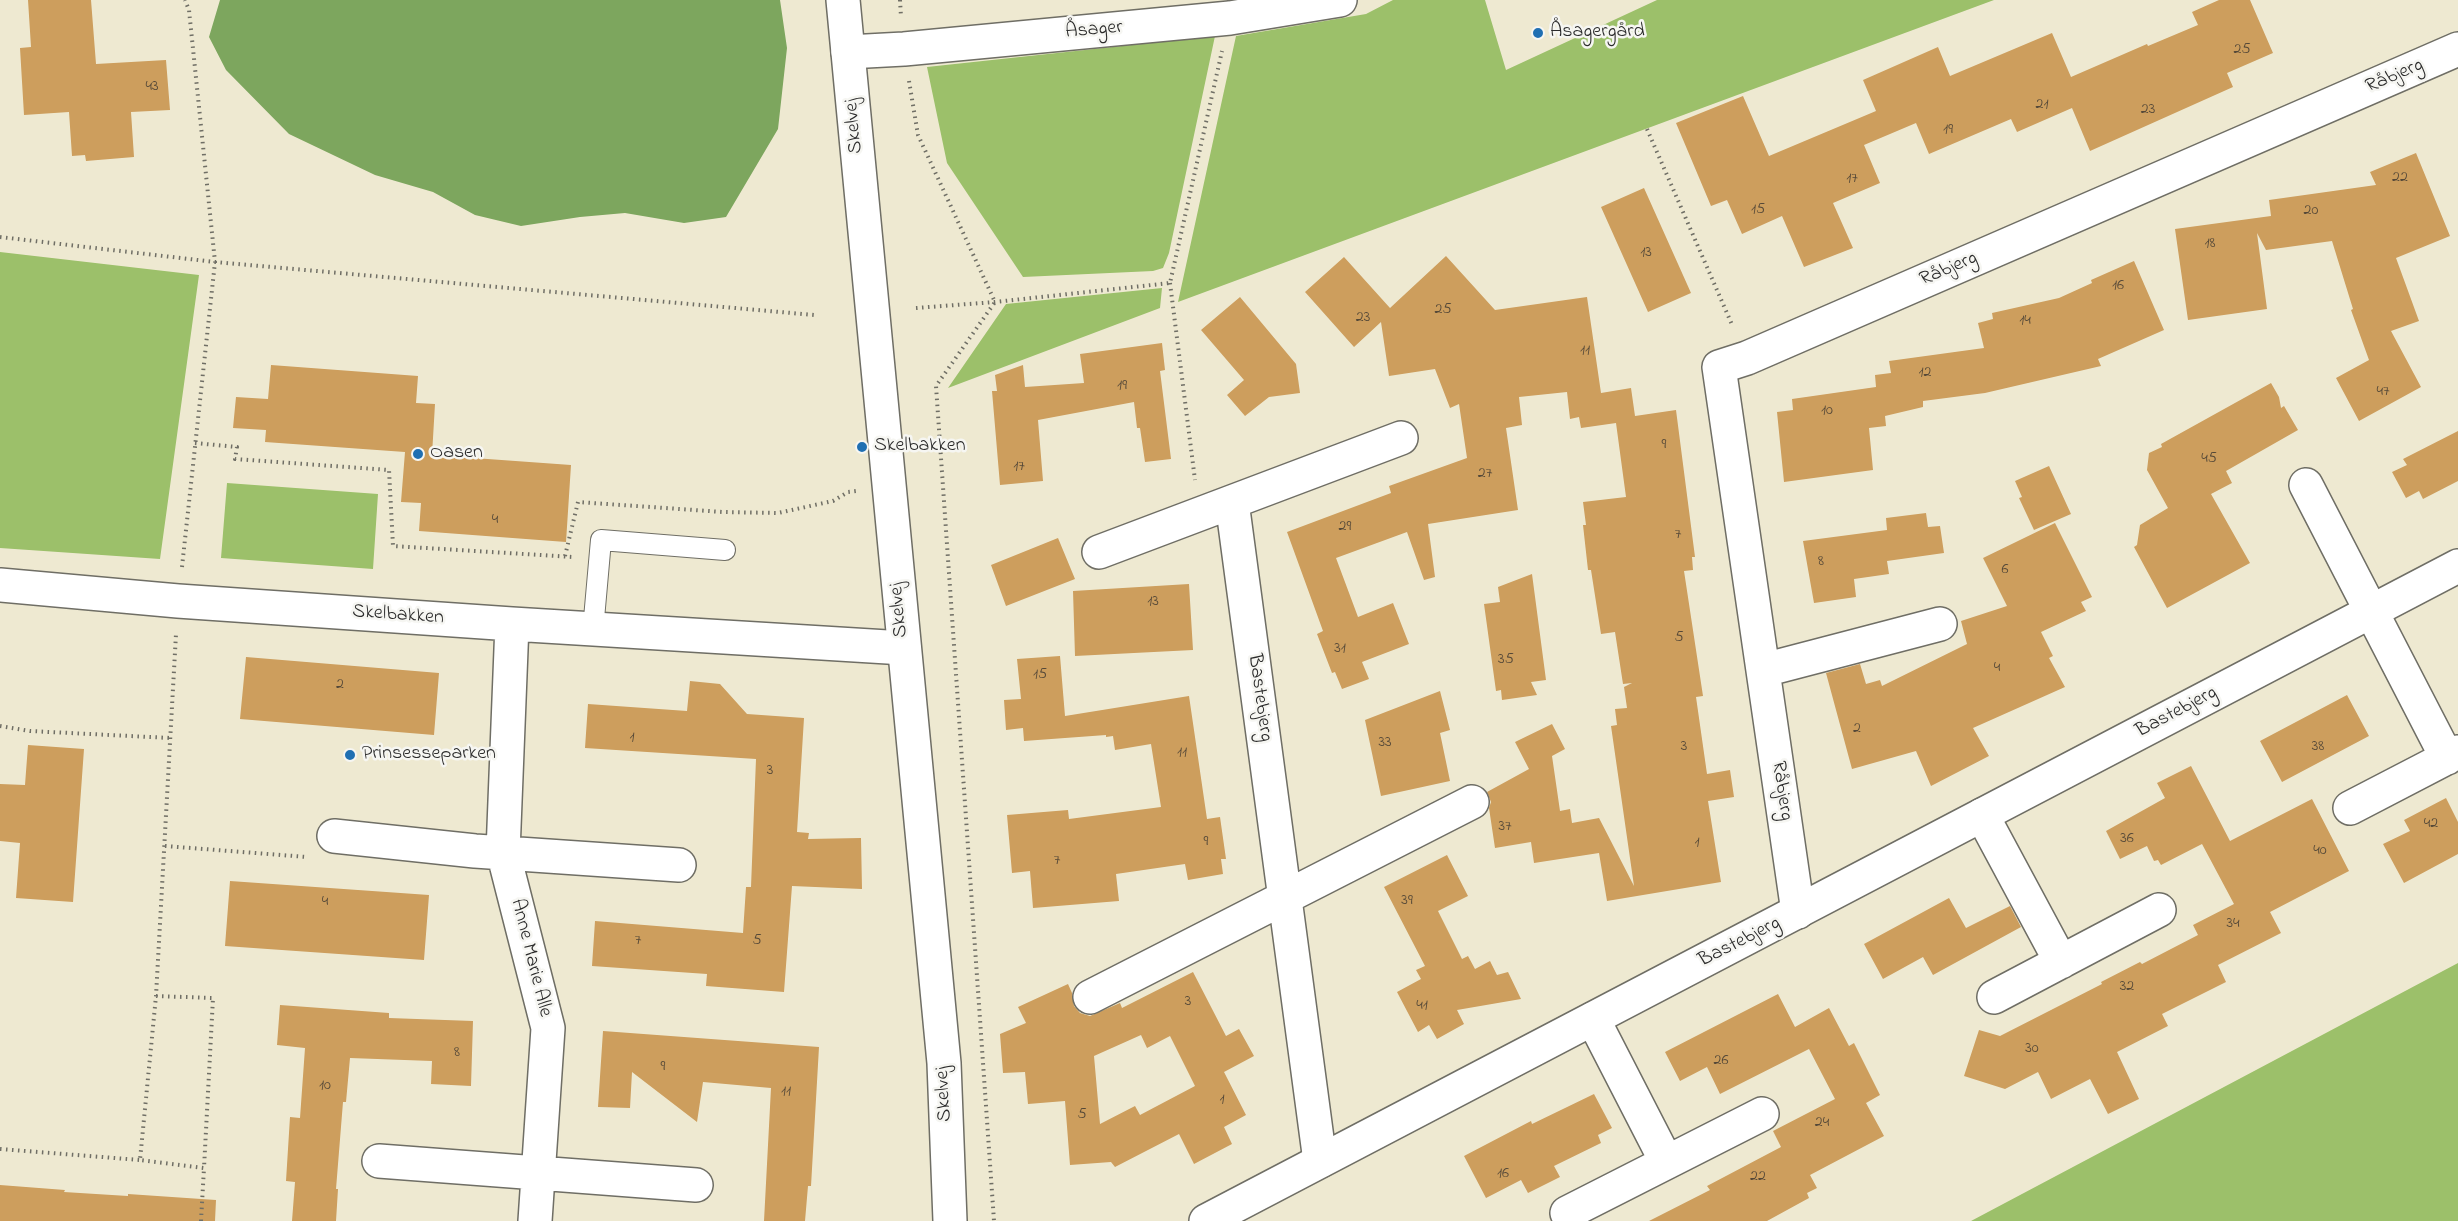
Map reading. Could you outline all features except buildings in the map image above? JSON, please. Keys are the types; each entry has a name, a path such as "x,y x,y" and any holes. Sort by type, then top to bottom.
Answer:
{"street":[{"name":"Skelvej","path":"843,0 944,1064 950,1221"},
{"name":"Åsager","path":"848,52 903,49 1230,18 1340,0"},
{"name":"Råbjerg","path":"1798,912 1719,367 1747,358 2458,49"},
{"path":"1099,552 1401,438"},
{"path":"2306,485 2453,755 2350,808"},
{"name":"Bastebjerg","path":"1232,502 1320,1161"},
{"name":"Bastebjerg","path":"1206,1221 2458,566"},
{"name":"Skelbakken","path":"0,585 178,601 593,630 904,648"},
{"name":"Anne Marie Alle","path":"512,624 503,852 548,1028 535,1221"},
{"path":"1764,670 1940,624"},
{"path":"1090,997 1472,802"},
{"path":"1982,816 2061,962"},
{"path":"334,836 503,852 680,865"},
{"path":"1994,996 2159,910"},
{"path":"1593,1019 1666,1161"},
{"path":"1567,1213 1762,1114"},
{"path":"379,1161 696,1185"}],"lane":[{"path":"593,630 601,540 725,550"}],"path":[{"path":"140,1160 156,996 178,601 215,262 189,10 185,0"},
{"path":"900,0 903,49 918,135 995,302"},
{"path":"1199,514 1170,283 1230,18"},
{"path":"1647,129 1747,358"},
{"path":"0,237 215,262 814,315"},
{"path":"916,308 1170,283"},
{"path":"994,1221 936,386 995,302"},
{"path":"195,443 237,447 235,459 389,470 393,546 600,558"},
{"path":"565,556 578,502 723,512 778,513 833,501 848,492 889,487"},
{"path":"0,726 30,731 170,738"},
{"path":"165,846 332,859 334,836"},
{"path":"156,996 213,998 201,1221"},
{"path":"0,1149 140,1160 204,1168"}],"green space":[{"path":"220,0 780,0 787,48 778,129 726,217 684,223 625,213 521,226 475,215 433,192 375,175 289,134 226,70 209,37"},
{"path":"1393,0 1485,0 1506,70 1657,0 1994,0 1178,302 1236,36 1366,14"},
{"path":"1215,36 1169,253 1163,268 1153,271 1023,277 947,163 927,67"},
{"path":"0,252 199,275 160,559 0,548"},
{"path":"1162,288 1160,308 948,388 1006,304"},
{"path":"227,483 378,494 373,569 221,558"},
{"path":"2458,963 2458,1221 1971,1221"}],"place":[{"name":"Åsagergård","path":"1538,33"},
{"name":"Skelbakken","path":"862,447"},
{"name":"Oasen","path":"418,454"},
{"name":"Prinsesseparken","path":"350,755"}]}
